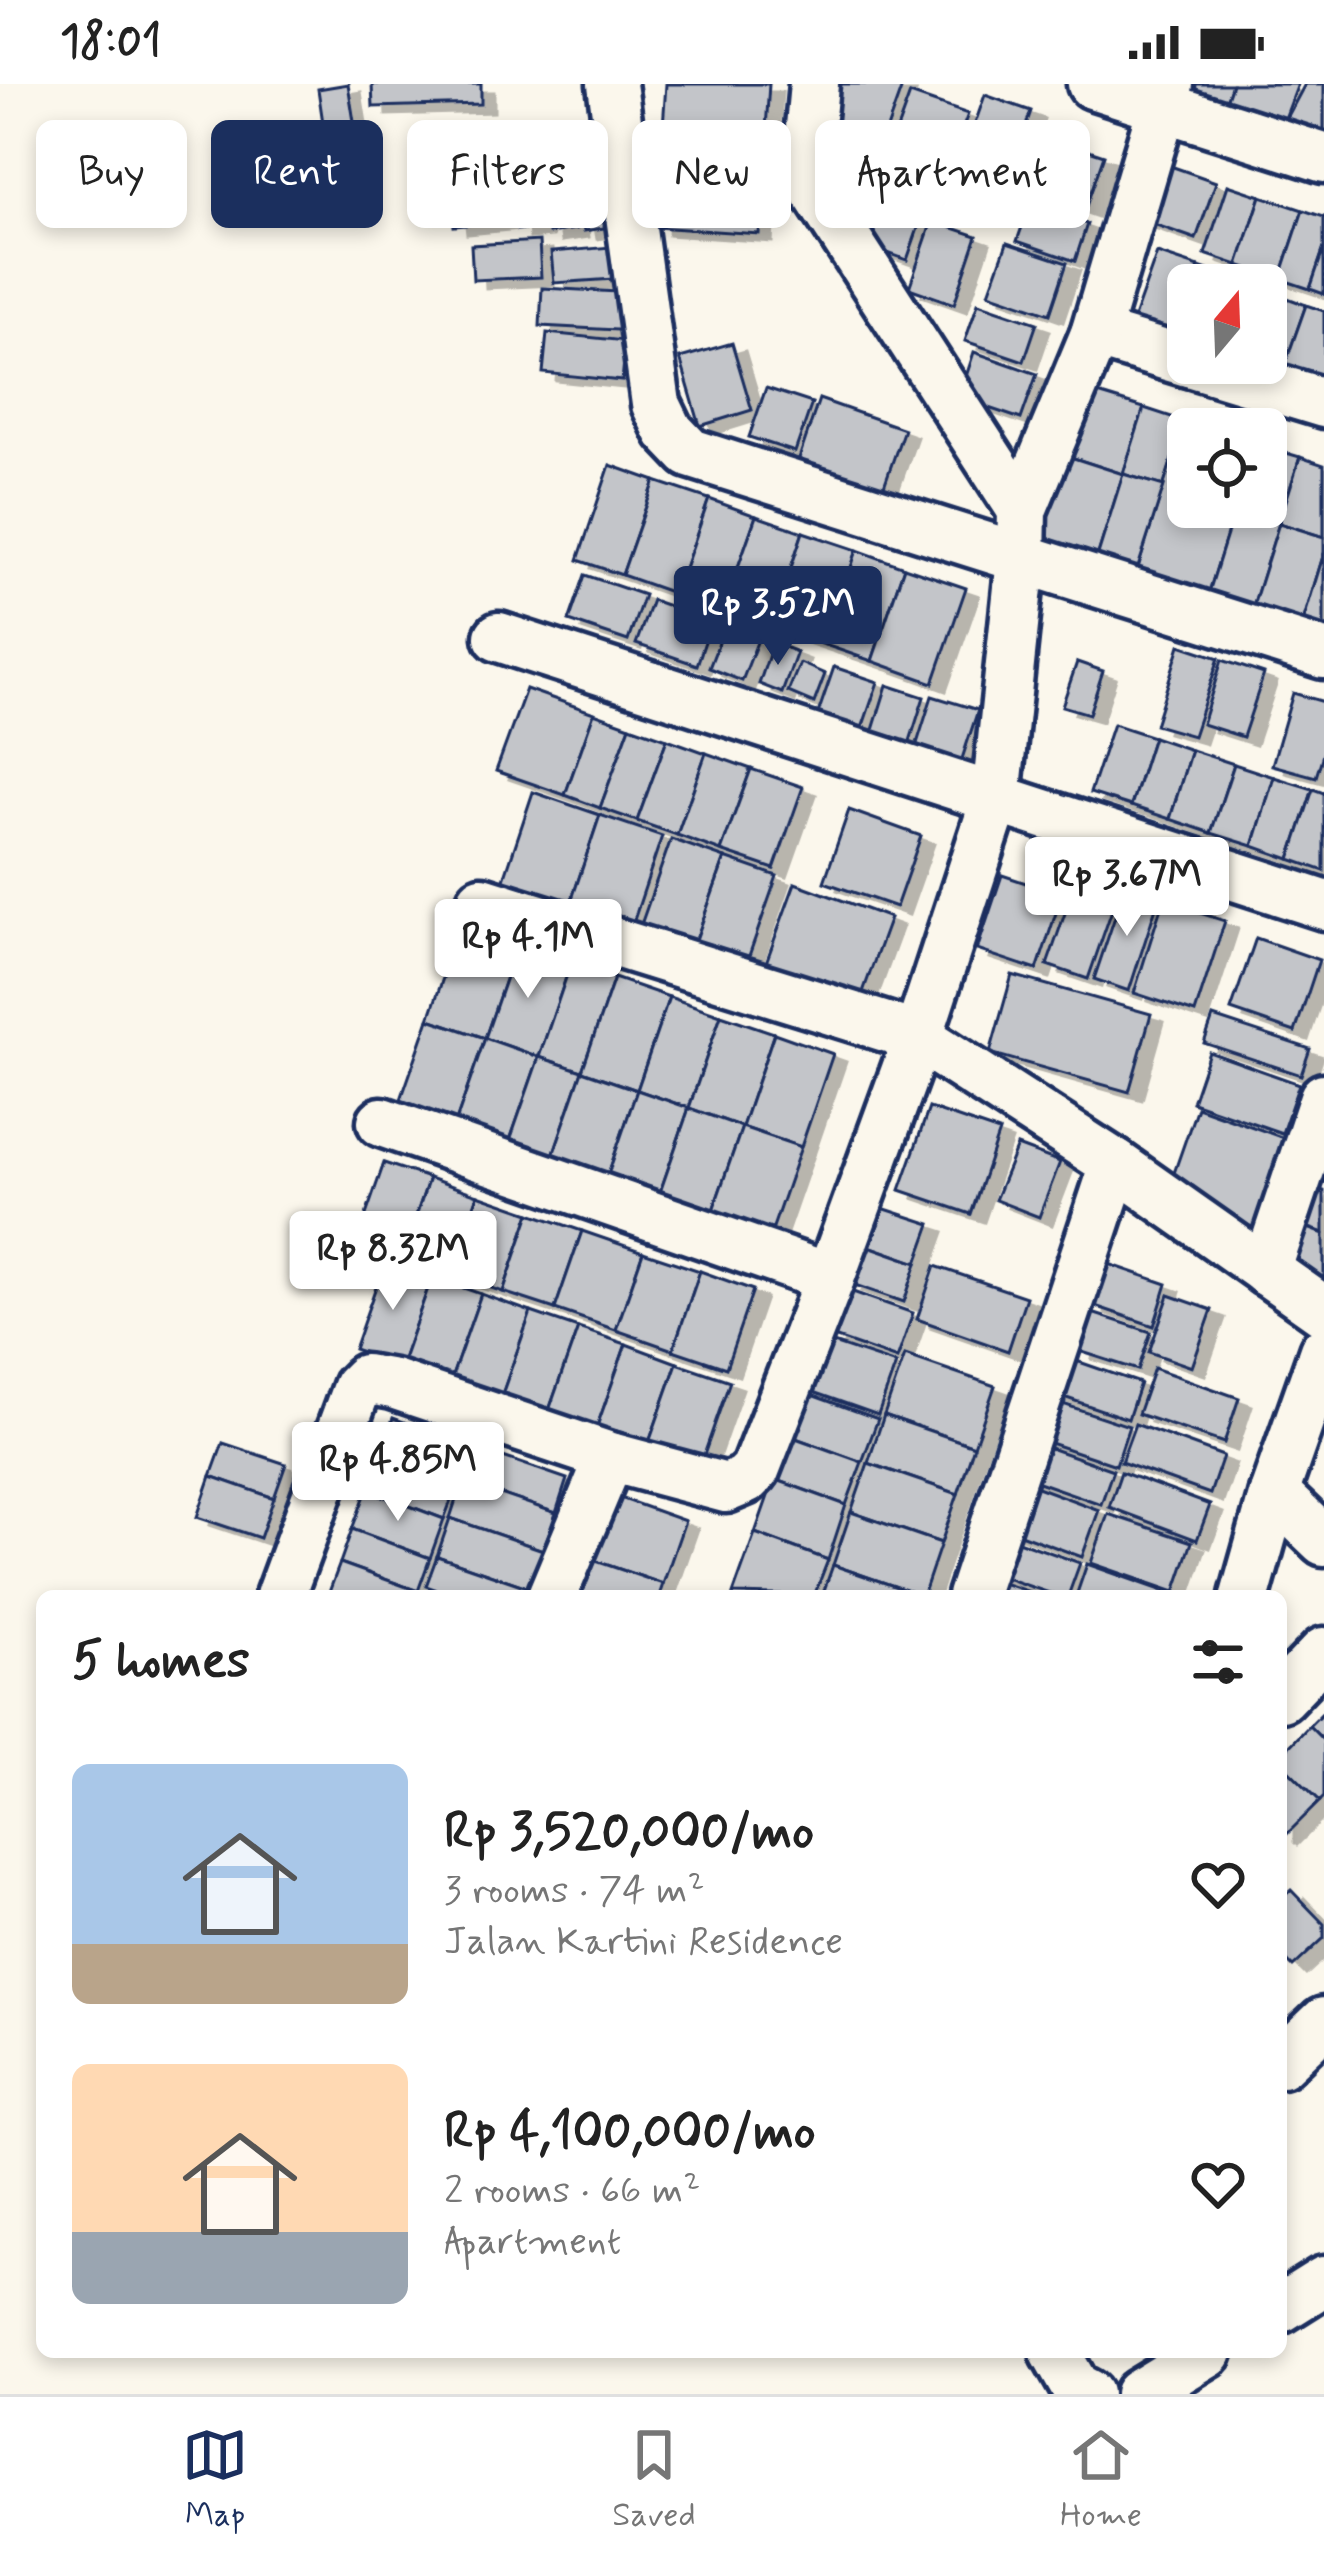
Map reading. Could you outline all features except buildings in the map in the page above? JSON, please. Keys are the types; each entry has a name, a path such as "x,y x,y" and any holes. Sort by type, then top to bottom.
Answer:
{"street":[{"path":"612,84 656,404 669,431 690,453 1324,654"},
{"path":"814,84 808,138 813,187 1022,511"},
{"path":"1092,84 1165,95 1324,158"},
{"path":"282,1590 357,1388 365,1379 725,1488 755,1470 918,1037 995,798 1022,559 1022,511 1095,334 1165,95"},
{"path":"1095,334 1167,355"},
{"path":"1262,384 1324,403"},
{"path":"499,638 1324,905"},
{"path":"482,901 918,1037 1115,1164 1324,1311"},
{"path":"1265,1271 1324,1098"},
{"path":"382,1122 830,1278"},
{"path":"974,1590 1115,1164"},
{"path":"1246,1590 1324,1351"},
{"path":"554,1590 610,1456"},
{"path":"1274,1493 1324,1541"},
{"path":"1287,1691 1324,1652"},
{"path":"1287,2057 1324,2022"},
{"path":"1287,2304 1324,2282"},
{"path":"1058,2358 1075,2387 1088,2394"},
{"path":"1139,2394 1198,2358"}]}
